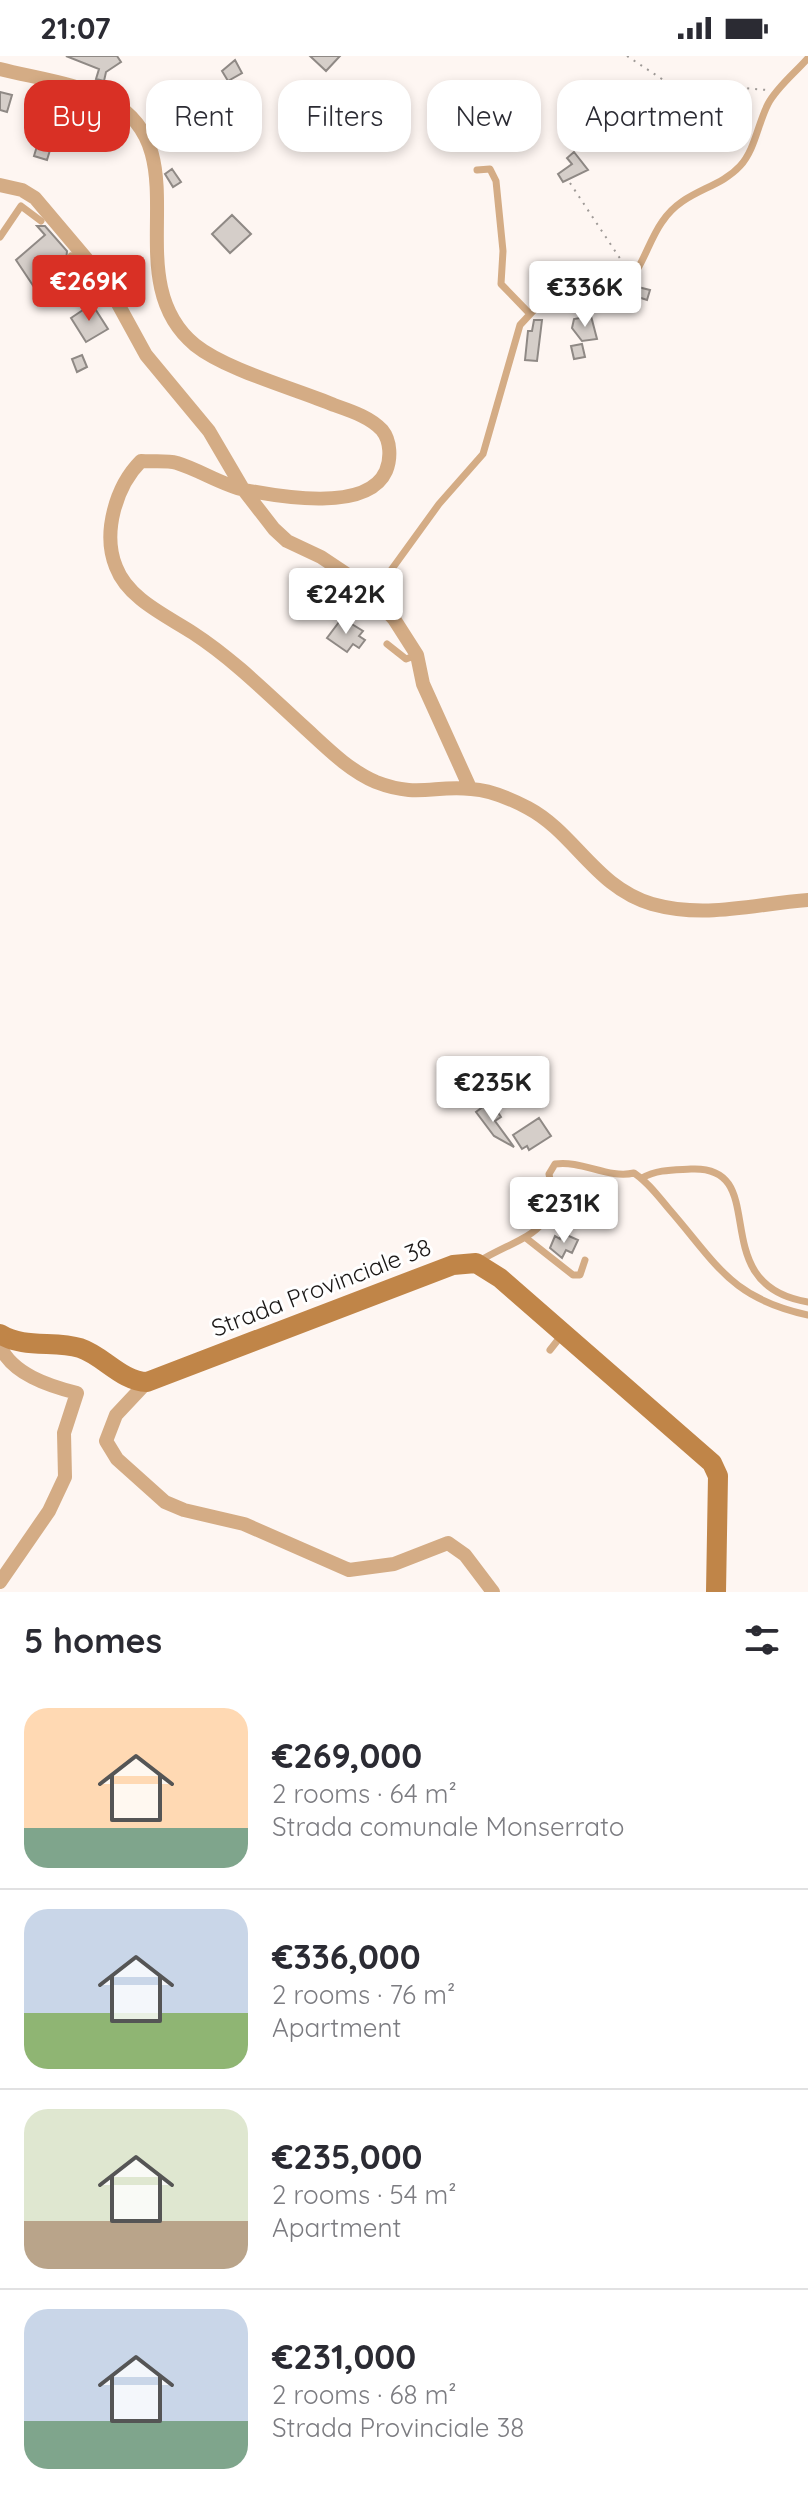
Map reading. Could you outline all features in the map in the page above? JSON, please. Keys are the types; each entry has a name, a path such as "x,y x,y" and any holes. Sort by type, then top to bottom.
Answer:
{"street":[{"path":"0,69 94,94 123,109 146,132 155,158 157,262 161,294 174,321 193,343 219,359 360,415 385,434 390,456 374,488 364,493 326,498 243,489 174,462 141,461 121,487 110,542 116,568 128,587 211,645 343,762 372,780 401,791 470,788 494,793 532,810 594,870 647,902 681,910 712,912 808,900"},
{"path":"0,185 35,198 127,315 146,355 209,431 243,489 287,541 321,557 370,591 417,655 423,684 470,788"},
{"path":"476,1263 500,1278 712,1463 718,1476 716,1592"},
{"name":"Strada Provinciale 38","path":"147,1382 453,1265 476,1263"},
{"path":"0,1334 19,1341 80,1348 131,1379 147,1382"},
{"path":"0,1346 5,1357 22,1371 53,1387 77,1393 64,1433 65,1477 49,1511 0,1582"},
{"path":"147,1382 116,1415 106,1441 117,1459 165,1502 184,1510 244,1524 349,1570 394,1564 448,1543 465,1555 493,1592"}],"lane":[{"path":"370,591 389,573 439,504 483,454 514,340 530,314 544,307 584,306 610,298 632,277 662,222 674,208 690,194 727,176 744,162 773,96 808,58"},
{"path":"477,170 490,169 496,181 503,251 501,284 530,314"},
{"path":"0,237 21,206 41,221"},
{"path":"387,644 406,659 417,655"},
{"path":"476,1263 526,1238 550,1215 554,1202 549,1174 555,1164 583,1165 625,1175 634,1173 642,1178 702,1254 742,1291 774,1307 808,1315"},
{"path":"642,1178 660,1171 700,1169 722,1174 731,1184 747,1261 754,1274 789,1299 808,1302"},
{"path":"526,1238 573,1275 580,1275 585,1260"},
{"path":"550,1350 563,1333"}],"path":[{"path":"627,56 665,81 765,90 773,96"},
{"path":"570,183 632,277"}],"building":[{"path":"66,56 117,56 121,62 106,72 104,80 96,79 99,69"},
{"path":"310,56 340,56 326,71"},
{"path":"235,60 242,73 227,80 222,71"},
{"path":"0,92 12,95 7,112 0,110"},
{"path":"35,152 49,152 47,160 34,156"},
{"path":"574,152 588,170 563,182 558,174 572,164 567,158"},
{"path":"172,169 181,182 173,187 165,174"},
{"path":"232,215 251,234 230,253 212,234"},
{"path":"37,226 45,226 67,251 66,261 46,278 49,282 46,285 54,293 44,302 16,260 45,235"},
{"path":"638,287 650,290 647,300 635,296"},
{"path":"92,304 108,329 86,342 71,318"},
{"path":"591,316 597,339 582,341 572,328 574,319"},
{"path":"534,320 542,320 537,361 525,360 528,331 532,331"},
{"path":"582,344 585,357 574,359 571,346"},
{"path":"82,355 87,367 77,372 72,359"},
{"path":"342,618 363,631 359,636 365,640 359,648 353,644 347,652 327,638"},
{"path":"484,1106 489,1113 495,1108 501,1117 495,1121 514,1147 494,1136 476,1112"},
{"path":"539,1118 551,1136 529,1150 527,1146 522,1149 513,1135"},
{"path":"562,1233 578,1240 572,1253 566,1250 562,1258 550,1248 555,1236 560,1239"}]}
